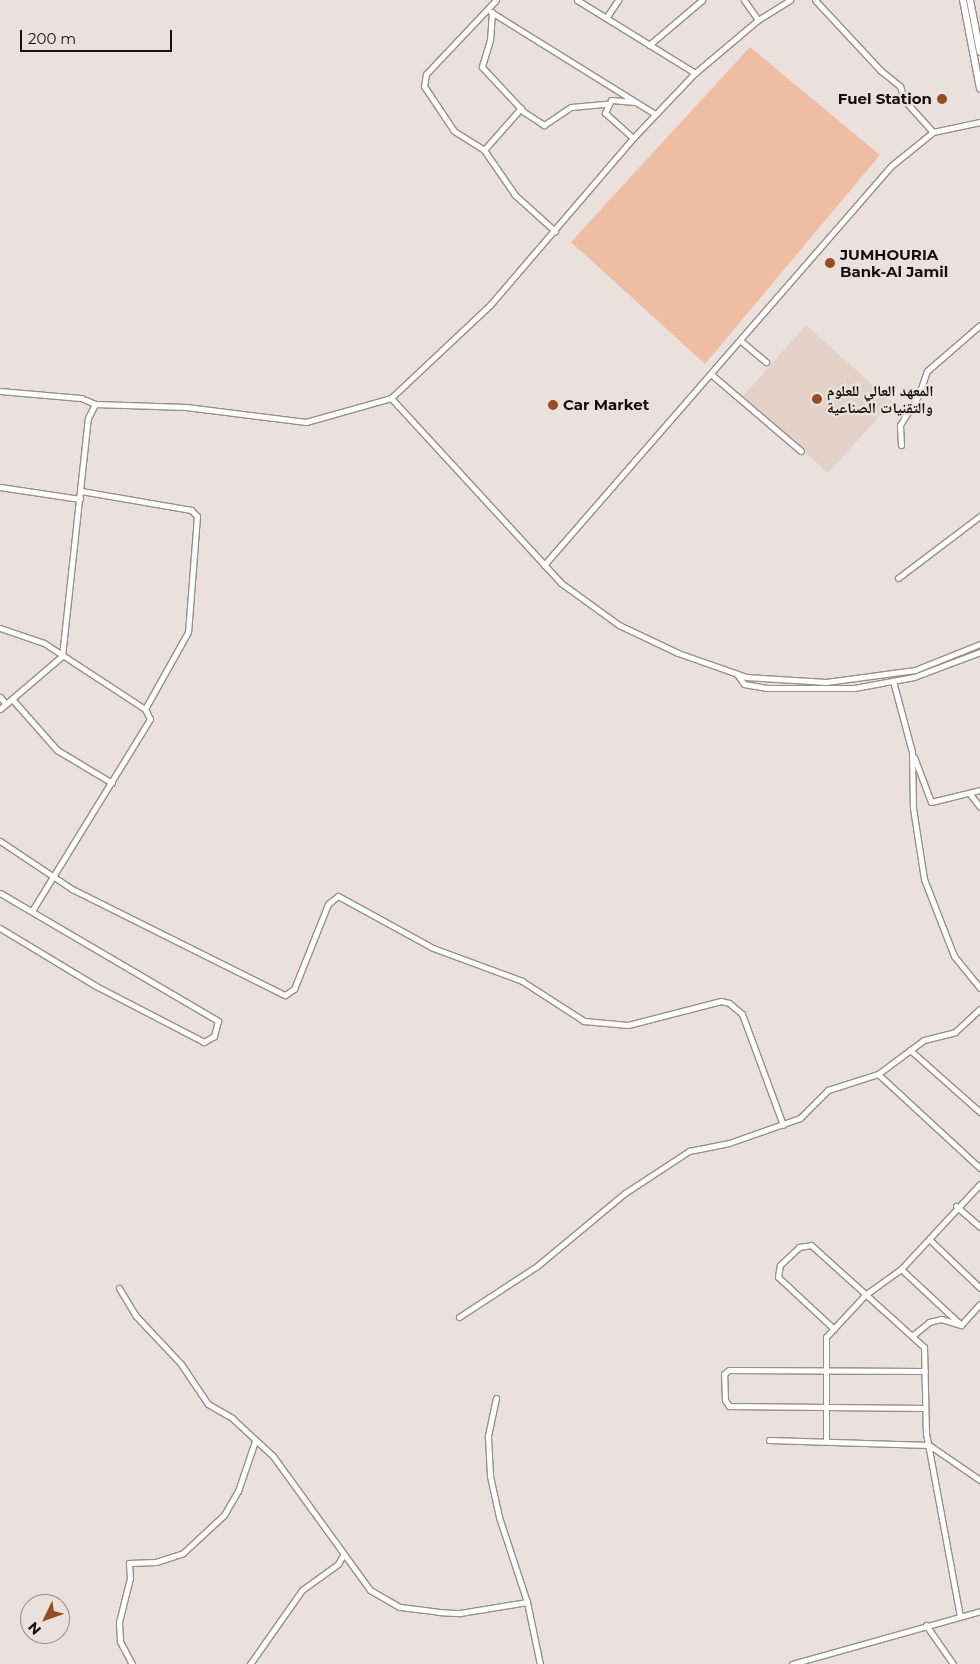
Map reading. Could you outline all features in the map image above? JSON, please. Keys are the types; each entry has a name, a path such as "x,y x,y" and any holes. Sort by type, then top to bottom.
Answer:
{"main road":[{"path":"963,0 980,88"},
{"path":"970,0 980,52"}],"street":[{"path":"496,0 490,11 424,79 424,86 454,131 484,150 515,196 555,231"},
{"path":"577,0 695,73"},
{"path":"606,18 618,0"},
{"path":"649,44 702,0"},
{"path":"744,0 758,20"},
{"path":"0,391 81,398 95,404 186,407 306,422 391,398 458,339 555,231 633,138 695,73 758,20 790,0"},
{"path":"816,0 880,70 900,86 904,100 933,132"},
{"path":"490,11 655,114"},
{"path":"490,11 490,40 482,67 521,108 544,125 566,108 607,104"},
{"path":"633,138 605,113 607,104 611,100 637,102"},
{"path":"484,150 521,108"},
{"path":"544,565 741,342 868,190 933,132 980,122"},
{"path":"901,445 900,425 919,394 927,370 980,325"},
{"path":"741,342 766,362"},
{"path":"712,375 801,451"},
{"path":"391,398 544,565 577,596 619,625 678,653 736,674 797,683 853,680 915,670 980,652"},
{"path":"0,709 62,656 82,491 88,418 95,404"},
{"path":"0,487 80,499"},
{"path":"82,491 191,510 197,516 188,632 144,709"},
{"path":"898,578 980,516"},
{"path":"0,628 44,643 144,709 150,719 32,911"},
{"path":"736,674 744,684 797,690 854,688 893,681 964,656 980,644"},
{"path":"893,681 912,752 931,802 970,794 980,790"},
{"path":"0,697 6,704"},
{"path":"12,700 56,750 112,783"},
{"path":"912,752 913,808 924,879 954,956 980,988"},
{"path":"970,794 980,806"},
{"path":"0,841 52,877 285,995 294,989 328,904 338,896 433,948 522,982 584,1021 628,1025 721,1001 729,1003 742,1014 783,1125"},
{"path":"0,893 218,1021 214,1036 204,1042 96,986 0,928"},
{"path":"459,1317 537,1266 625,1193 689,1151 783,1125 805,1115 834,1087 878,1074 924,1040 955,1032 980,1009"},
{"path":"910,1050 980,1112"},
{"path":"878,1074 980,1168"},
{"path":"826,1441 824,1343 865,1295 901,1268 930,1240 956,1206 980,1184"},
{"path":"956,1206 980,1227"},
{"path":"930,1240 980,1288"},
{"path":"834,1329 778,1277 780,1265 799,1247 811,1245 924,1347 925,1408 929,1445 960,1616"},
{"path":"901,1268 961,1325"},
{"path":"119,1288 136,1316 181,1364 208,1404 232,1418 273,1456 370,1590 400,1607 460,1613 527,1602"},
{"path":"961,1325 980,1304"},
{"path":"912,1336 924,1325 941,1318 961,1325"},
{"path":"925,1371 825,1373 726,1370 724,1400 730,1406 925,1408"},
{"path":"496,1398 488,1437 490,1476 499,1517 527,1602 540,1664"},
{"path":"769,1440 929,1445 980,1480"},
{"path":"132,1664 120,1641 119,1622 130,1578 129,1563 156,1562 183,1553 224,1515 238,1491 255,1441"},
{"path":"250,1664 302,1590 338,1564 344,1554"},
{"path":"792,1664 980,1611"},
{"path":"925,1625 953,1664"}],"shaded area":[{"path":"750,47 880,155 705,364 571,242"},
{"name":"المعهد العالي للعلوم والتقنيات الصناعية","path":"806,325 892,402 828,473 743,396"}],"place":[{"name":"Fuel Station","path":"942,99"},
{"name":"JUMHOURIA Bank-Al Jamil","path":"830,263"},
{"name":"المعهد العالي للعلوم والتقنيات الصناعية","path":"817,399"},
{"name":"Car Market","path":"553,405"}]}
